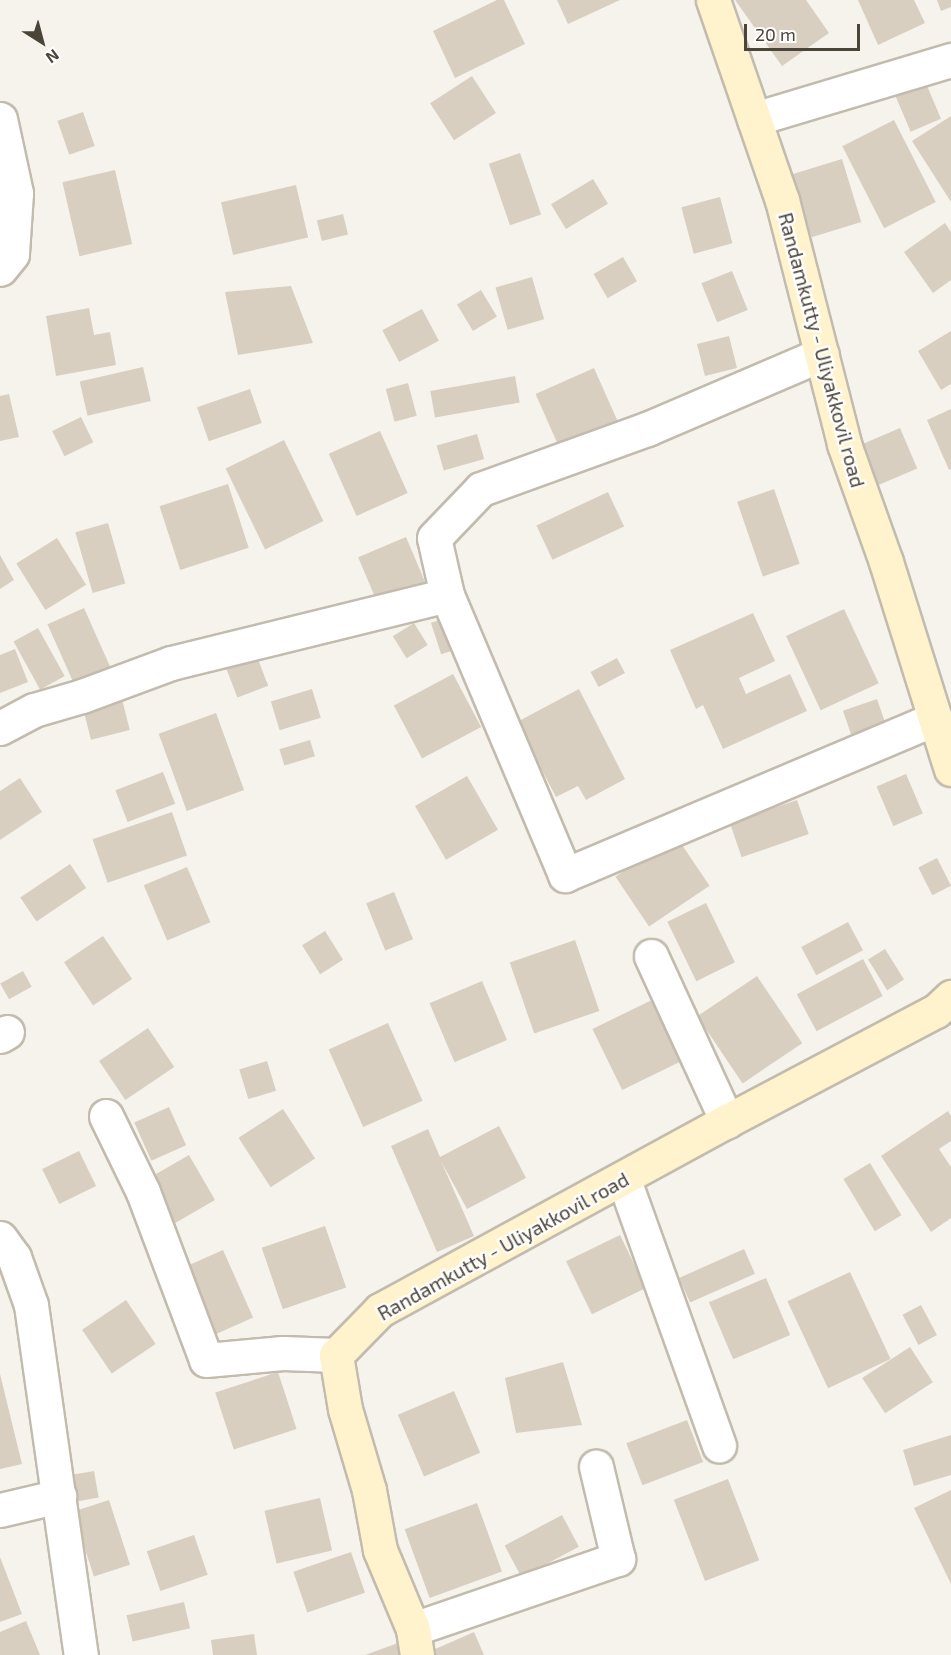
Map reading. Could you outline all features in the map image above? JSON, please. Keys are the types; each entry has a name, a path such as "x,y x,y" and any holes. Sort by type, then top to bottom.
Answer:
{"street":[{"name":"Randamkutty - Uliyakkovil road","path":"713,0 782,200 844,444 886,562 951,769"},
{"path":"754,119 951,60"},
{"path":"0,119 16,193 12,254 0,269"},
{"path":"822,354 647,429 481,489 434,538 447,595 565,875 935,719"},
{"path":"0,728 34,710 82,696 171,663 447,595"},
{"path":"651,956 727,1121"},
{"name":"Randamkutty - Uliyakkovil road","path":"336,1355 380,1310 624,1180 727,1121 918,1022 951,998"},
{"path":"106,1116 143,1192 206,1360 283,1353 336,1355 345,1409 369,1490 380,1550 415,1642 618,1559 596,1467"},
{"path":"624,1180 719,1446"},
{"path":"0,1238 14,1257 31,1305 81,1655"},
{"path":"0,1510 59,1496"}],"building":[{"path":"497,0 504,0 525,44 455,78 433,31"},
{"path":"557,0 620,0 568,24"},
{"path":"735,0 806,0 829,33 782,66"},
{"path":"858,0 914,0 925,23 878,45"},
{"path":"937,0 951,0 951,7 941,11"},
{"path":"472,76 496,113 454,140 430,103"},
{"path":"925,81 941,119 911,132 895,94"},
{"path":"83,112 95,146 69,155 57,121"},
{"path":"951,116 951,202 912,141"},
{"path":"894,120 936,202 884,228 842,146"},
{"path":"520,153 541,214 510,225 489,164"},
{"path":"842,159 861,222 812,237 792,174"},
{"path":"115,170 132,244 79,256 62,182"},
{"path":"593,179 608,204 566,229 551,204"},
{"path":"296,185 308,238 233,255 221,202"},
{"path":"720,197 732,243 694,254 681,207"},
{"path":"343,214 348,234 322,241 317,221"},
{"path":"945,223 951,232 951,280 933,293 904,252"},
{"path":"623,257 637,281 608,298 594,274"},
{"path":"732,271 748,310 717,322 701,283"},
{"path":"532,277 544,319 508,330 495,287"},
{"path":"291,286 313,343 238,355 225,292"},
{"path":"481,290 497,317 473,331 457,304"},
{"path":"89,308 94,335 110,332 116,365 56,376 46,316"},
{"path":"422,309 439,341 399,362 382,330"},
{"path":"951,331 951,384 941,390 918,351"},
{"path":"729,336 737,368 705,376 697,344"},
{"path":"143,367 151,401 88,416 80,382"},
{"path":"594,368 618,422 560,448 536,394"},
{"path":"515,376 520,403 435,418 430,391"},
{"path":"408,383 417,416 395,422 386,389"},
{"path":"250,389 262,423 209,441 197,407"},
{"path":"9,394 19,437 0,441 0,396"},
{"path":"951,409 951,469 949,470 927,420"},
{"path":"81,417 93,442 65,456 52,431"},
{"path":"900,428 917,469 866,490 848,450"},
{"path":"380,431 408,493 356,516 329,454"},
{"path":"477,434 484,459 444,471 437,446"},
{"path":"284,440 323,521 265,549 226,468"},
{"path":"228,484 249,548 180,570 160,506"},
{"path":"774,489 800,564 763,576 737,502"},
{"path":"608,492 624,526 552,560 536,525"},
{"path":"108,523 125,584 93,593 75,532"},
{"path":"406,537 426,584 378,604 358,557"},
{"path":"57,538 86,585 45,610 16,563"},
{"path":"0,555 14,580 0,589"},
{"path":"84,608 112,672 76,688 47,624"},
{"path":"844,609 879,683 821,710 786,636"},
{"path":"753,613 775,661 739,678 746,694 790,674 807,711 723,749 703,705 696,709 670,650"},
{"path":"449,617 459,648 441,654 431,623"},
{"path":"414,623 428,645 407,658 393,636"},
{"path":"38,628 65,676 40,690 14,642"},
{"path":"15,649 28,682 0,693 0,655"},
{"path":"256,654 268,686 237,698 225,666"},
{"path":"617,658 625,673 598,687 591,672"},
{"path":"453,674 481,727 422,758 394,705"},
{"path":"312,689 321,718 280,730 271,702"},
{"path":"579,689 625,779 586,800 578,786 556,797 517,722"},
{"path":"122,699 130,730 91,740 83,709"},
{"path":"877,699 888,731 854,743 843,711"},
{"path":"216,713 244,790 187,811 159,734"},
{"path":"310,740 315,756 284,766 279,749"},
{"path":"163,772 175,804 128,822 115,790"},
{"path":"906,774 923,814 893,826 877,787"},
{"path":"467,776 498,830 446,860 415,806"},
{"path":"20,778 42,812 0,840 0,791"},
{"path":"797,800 809,834 742,857 730,823"},
{"path":"172,812 187,855 108,883 93,839"},
{"path":"676,836 710,886 649,927 615,877"},
{"path":"937,858 951,886 932,895 918,868"},
{"path":"70,864 86,888 36,922 20,898"},
{"path":"187,867 210,922 167,941 144,885"},
{"path":"394,892 413,939 385,951 366,903"},
{"path":"706,903 735,962 696,981 667,922"},
{"path":"848,922 863,950 816,975 801,947"},
{"path":"325,931 343,960 320,974 302,945"},
{"path":"103,936 132,979 93,1005 64,962"},
{"path":"575,940 599,1011 534,1033 510,962"},
{"path":"885,949 904,980 887,990 868,960"},
{"path":"863,959 883,996 816,1031 797,994"},
{"path":"23,971 32,987 9,999 0,984"},
{"path":"757,976 802,1043 743,1083 697,1016"},
{"path":"482,981 507,1040 455,1062 430,1003"},
{"path":"658,997 688,1058 622,1090 592,1029"},
{"path":"388,1023 423,1101 363,1127 329,1049"},
{"path":"148,1028 174,1067 125,1100 99,1061"},
{"path":"267,1061 276,1091 248,1099 239,1069"},
{"path":"169,1107 186,1145 151,1161 134,1122"},
{"path":"283,1109 315,1158 271,1187 239,1138"},
{"path":"948,1111 951,1116 951,1141 939,1149 951,1167 951,1218 931,1232 881,1156"},
{"path":"499,1126 526,1178 467,1209 441,1161 474,1236 437,1252 391,1146 428,1129 440,1157"},
{"path":"79,1151 96,1186 59,1204 42,1169"},
{"path":"189,1155 215,1200 174,1224 148,1178"},
{"path":"870,1163 901,1215 875,1231 843,1179"},
{"path":"325,1226 346,1287 283,1309 262,1248"},
{"path":"620,1235 646,1288 592,1314 566,1261"},
{"path":"744,1249 755,1274 690,1303 679,1278"},
{"path":"223,1250 253,1318 215,1335 185,1267"},
{"path":"850,1272 891,1359 828,1388 787,1301"},
{"path":"766,1278 790,1335 733,1359 709,1302"},
{"path":"126,1300 156,1344 112,1374 82,1330"},
{"path":"921,1305 937,1335 918,1345 902,1315"},
{"path":"910,1347 933,1382 885,1413 862,1378"},
{"path":"563,1362 582,1425 516,1433 505,1378"},
{"path":"278,1372 297,1429 234,1449 215,1392"},
{"path":"0,1374 22,1464 0,1469"},
{"path":"454,1391 480,1453 424,1477 398,1415"},
{"path":"687,1420 703,1462 642,1485 626,1443"},
{"path":"951,1435 951,1475 914,1486 903,1450"},
{"path":"94,1471 99,1498 71,1502 66,1476"},
{"path":"728,1479 759,1560 705,1581 674,1500"},
{"path":"951,1490 951,1584 914,1508"},
{"path":"320,1498 332,1551 277,1563 264,1511"},
{"path":"109,1500 130,1565 94,1576 73,1512"},
{"path":"477,1503 502,1572 430,1598 405,1529"},
{"path":"562,1515 579,1547 522,1577 505,1546"},
{"path":"194,1535 208,1575 160,1591 147,1551"},
{"path":"351,1552 365,1593 307,1613 293,1572"},
{"path":"0,1557 22,1614 0,1622"},
{"path":"184,1602 190,1628 133,1642 127,1615"},
{"path":"26,1621 40,1655 0,1655 0,1632"},
{"path":"474,1632 484,1655 435,1655 433,1650"},
{"path":"254,1634 257,1655 213,1655 211,1640"},
{"path":"401,1642 406,1655 365,1655"}]}
